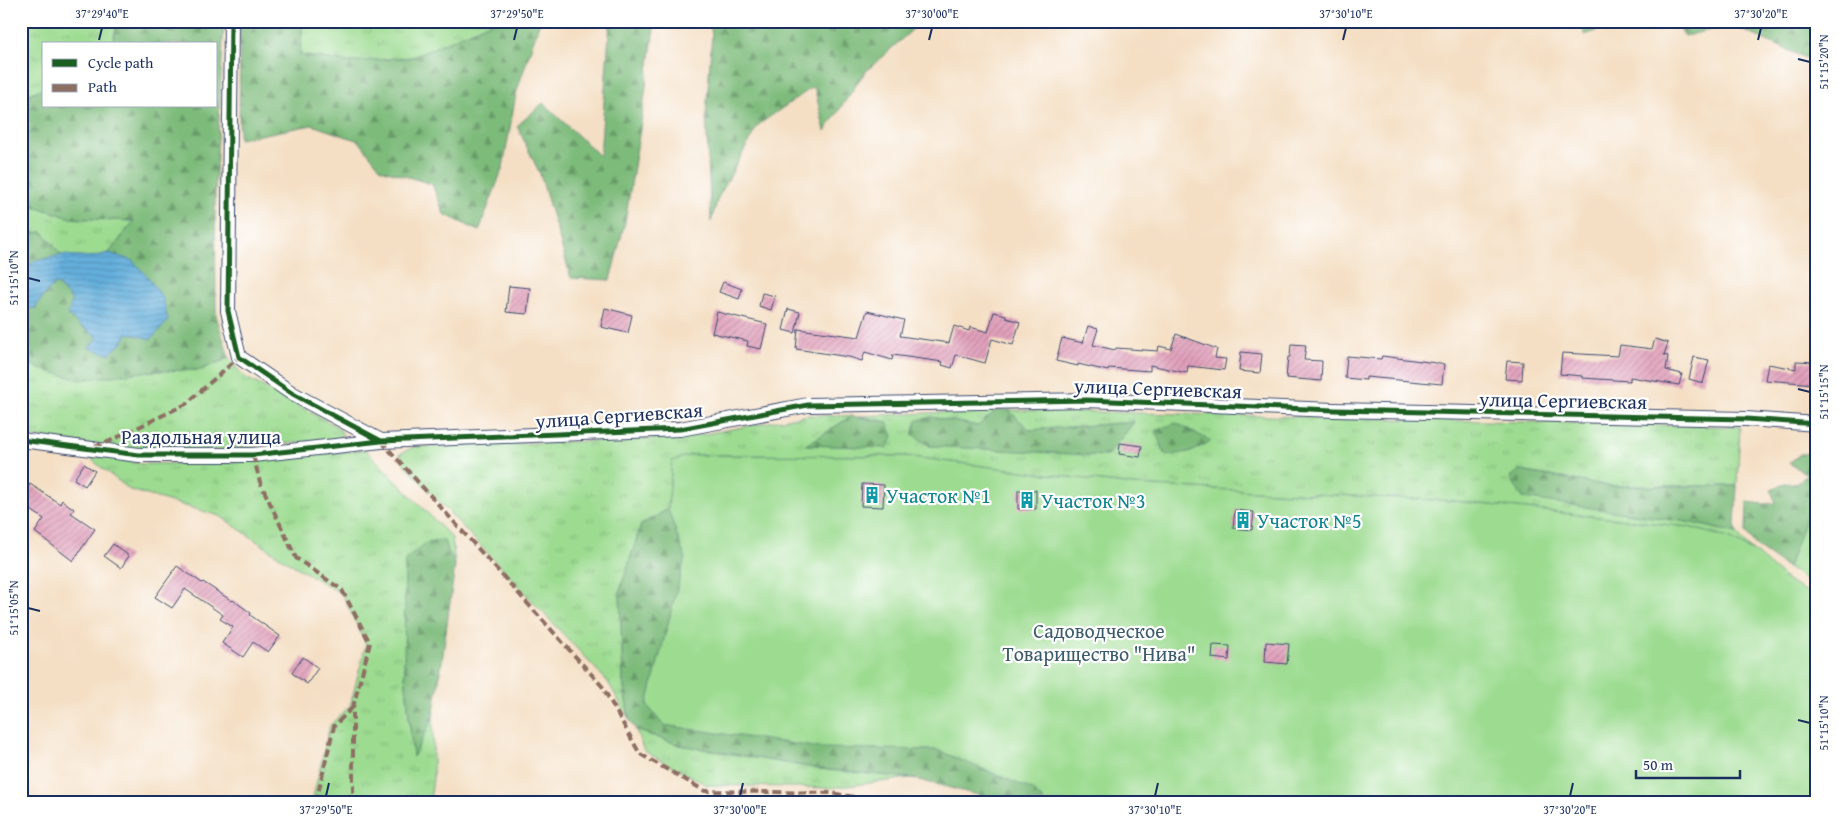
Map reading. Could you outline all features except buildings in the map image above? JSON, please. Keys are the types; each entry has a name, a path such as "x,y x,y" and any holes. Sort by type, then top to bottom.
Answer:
{"street":[{"path":"231,21 228,311 239,356 293,394 381,441"},
{"name":"улица Сергиевская","path":"381,441 680,429 808,405 1086,400 1334,410 1746,419 1817,424"},
{"name":"Раздольная улица","path":"21,440 149,455 253,455 381,441"}],"green space":[{"path":"21,21 118,21 113,42 42,42 42,89 21,97"},
{"path":"118,21 224,21 215,194 216,315 229,358 200,370 151,371 80,380 37,368 21,357 21,309 35,308 43,296 56,283 72,300 78,324 98,337 88,348 122,343 127,333 133,261 109,253 134,221 71,218 21,202 21,97 42,89 42,108 218,108 218,42 113,42"},
{"path":"240,21 303,21 300,55 350,62 413,57 498,21 540,21 516,94 503,167 479,231 444,214 432,184 381,169 359,141 312,125 239,139"},
{"path":"303,21 498,21 413,57 350,62 299,55"},
{"path":"610,21 655,21 640,129 625,222 610,280 571,278 540,174 517,126 543,103 600,156"},
{"path":"709,21 922,21 865,72 825,131 814,86 758,125 718,198 711,222 706,115 712,34"},
{"path":"1579,21 1624,21 1585,35"},
{"path":"1673,21 1817,21 1817,63 1731,25 1685,36"},
{"path":"21,202 71,218 134,221 109,253 93,257 61,255 43,232 21,234"},
{"path":"43,232 61,255 35,261 21,271 21,234"},
{"path":"21,357 37,368 151,371 200,370 229,358 243,376 338,427 343,434 337,439 213,450 139,451 21,435"},
{"path":"997,410 978,426 931,417 918,421 913,434 930,446 1133,422 1030,430 1008,410 1740,427 1737,486 1609,486 1520,471 1687,522 1737,533 1743,542 1754,552 1729,538 1688,527 1454,501 1132,485 904,456 690,455 672,461 668,509 641,525 620,591 623,681 629,719 608,682 404,464 400,454 413,447 683,438 808,415 852,416 807,445 887,422 860,416"},
{"path":"997,410 1008,410 1030,430 1134,422 1107,456 930,446 912,434 917,421 931,417 978,426"},
{"path":"852,416 887,422 893,436 887,448 806,445"},
{"path":"1176,423 1211,441 1193,451 1166,456 1155,431"},
{"path":"366,450 452,538 455,565 443,540 404,665 413,756 433,717 433,778 430,802 312,802 330,725 350,706 366,644 342,594 283,559 220,516 130,490 87,456 108,457 141,464 224,463"},
{"path":"1817,451 1817,485 1788,568 1757,547 1746,532 1747,502 1775,503 1771,489 1785,484 1800,482 1807,474 1789,463 1799,455"},
{"name":"Садоводческое Товарищество \"Нива\"","path":"690,455 904,456 1132,485 1454,501 1688,527 1729,538 1754,552 1789,582 1817,598 1817,802 1045,802 1031,789 937,750 822,748 663,725 647,705 685,558 668,509 672,461"},
{"path":"1520,471 1609,486 1737,486 1735,525 1737,533 1687,522 1523,498 1510,477"},
{"path":"1817,485 1817,587 1788,568"},
{"path":"668,509 685,558 647,705 663,725 822,748 937,750 1031,789 1045,802 1006,802 911,778 820,769 680,745 636,730 629,719 623,681 620,591 641,525"},
{"path":"443,540 455,565 442,661 433,717 413,757 404,665 405,560 426,543"},
{"path":"636,730 680,745 820,769 911,778 830,788 707,785 644,751"}],"water":[{"path":"109,253 133,261 148,277 163,299 168,321 151,339 127,333 122,343 109,354 88,348 98,337 68,315 72,300 56,283 43,296 35,308 21,309 21,271 35,261 61,255 93,257"}],"marked path":[{"path":"94,447 186,404 239,357"},
{"path":"381,441 602,686 640,754 705,791 832,793 881,802"},
{"path":"253,455 260,482 296,558 342,590 370,643 353,707 353,802"},
{"path":"316,802 334,726 353,707"}],"cycle path":[{"path":"231,21 228,311 239,357 293,394 381,441"},
{"path":"21,440 139,455 253,455 381,441 680,429 808,405 1087,400 1334,410 1746,419 1817,424"}],"place":[{"name":"Участок №1","path":"872,495"},
{"name":"Участок №3","path":"1027,500"},
{"name":"Участок №5","path":"1243,520"}]}
